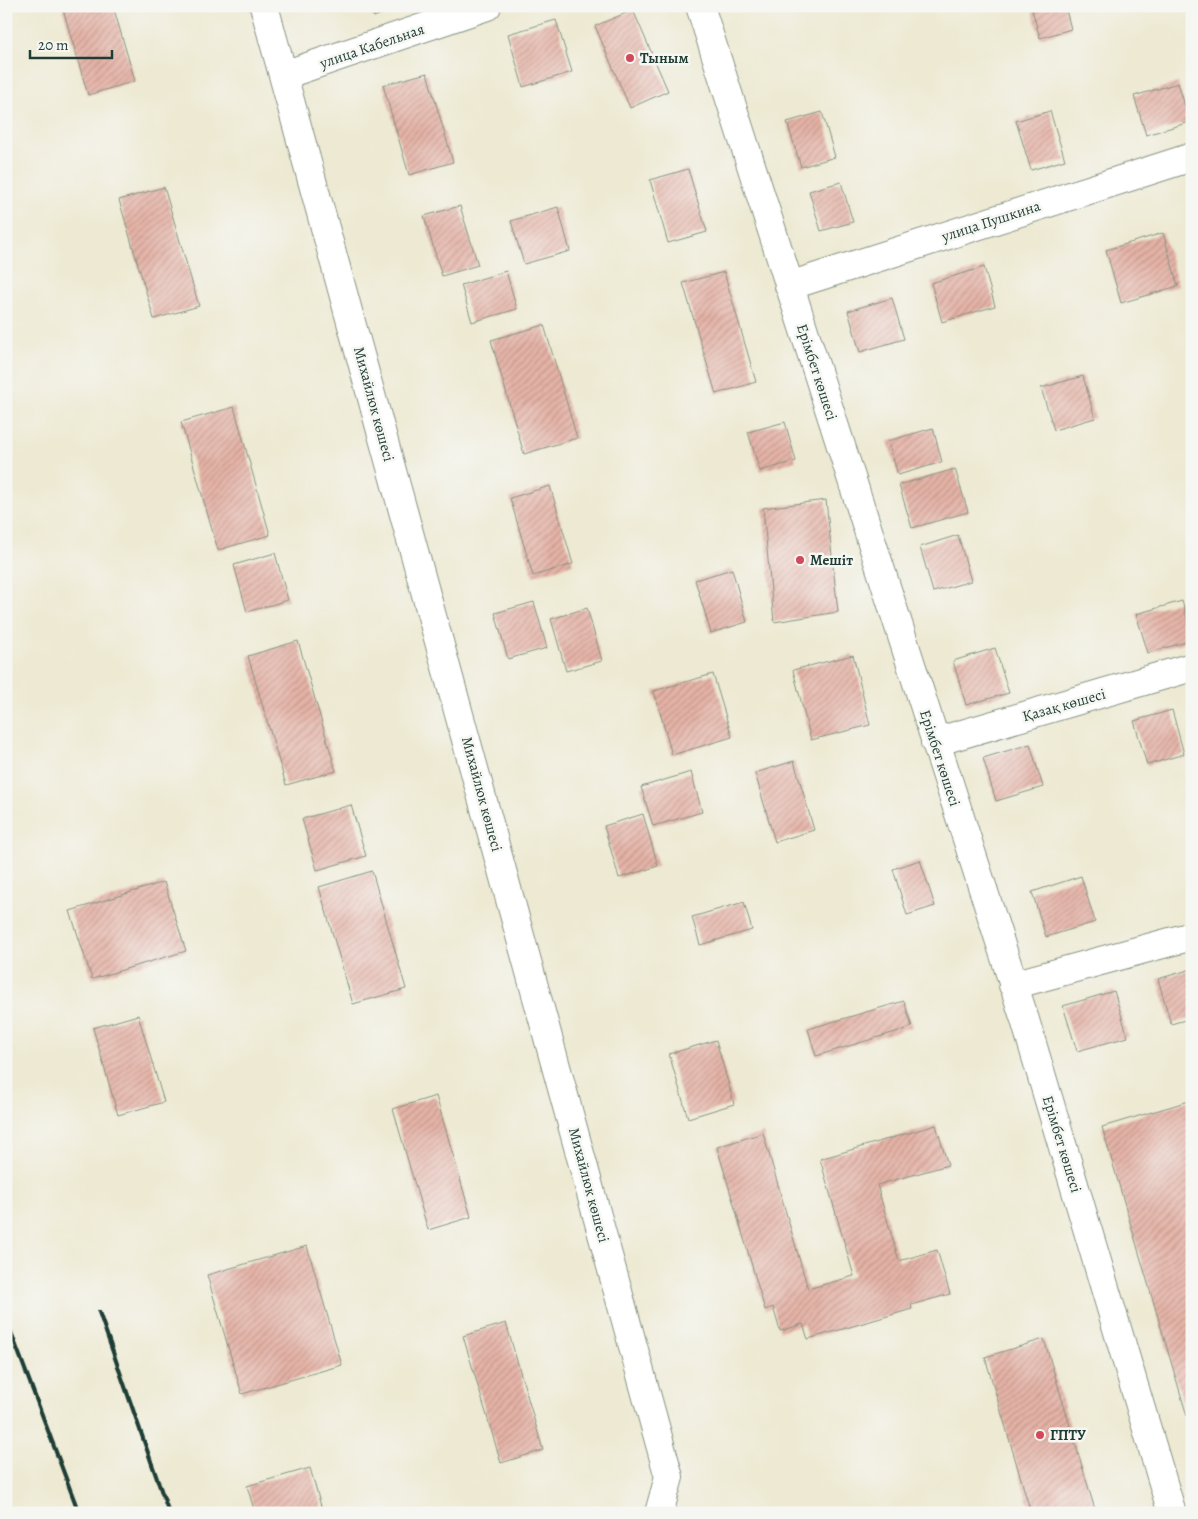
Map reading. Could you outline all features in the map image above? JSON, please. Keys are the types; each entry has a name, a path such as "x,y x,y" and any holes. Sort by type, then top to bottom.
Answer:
{"street":[{"name":"Михайлюк көшесі","path":"264,6 669,1477 658,1513"},
{"name":"улица Кабельная","path":"284,75 487,6"},
{"name":"Ерімбет көшесі","path":"700,6 1013,985 1172,1513"},
{"name":"улица Пушкина","path":"789,286 1192,156"},
{"name":"Қазақ көшесі","path":"935,742 1192,667"},
{"path":"1013,985 1192,936"}],"building":[{"path":"62,6 113,6 135,81 88,95"},
{"path":"369,6 399,6 374,17"},
{"path":"1031,6 1065,6 1071,29 1040,38"},
{"path":"633,10 668,91 630,108 595,26"},
{"path":"556,20 572,72 523,87 508,34"},
{"path":"427,73 453,162 409,175 383,85"},
{"path":"1178,83 1190,122 1146,135 1134,96"},
{"path":"1050,111 1065,160 1031,170 1016,121"},
{"path":"822,112 835,157 801,167 787,122"},
{"path":"688,169 707,232 668,243 650,180"},
{"path":"841,182 853,222 821,231 809,191"},
{"path":"164,187 199,306 154,319 119,200"},
{"path":"460,206 478,265 442,276 424,216"},
{"path":"558,207 570,251 524,264 511,221"},
{"path":"1163,233 1178,286 1121,303 1106,250"},
{"path":"984,267 995,306 942,322 931,283"},
{"path":"506,271 517,309 472,322 461,285"},
{"path":"724,272 756,382 716,394 683,283"},
{"path":"892,298 904,339 860,352 848,311"},
{"path":"544,325 577,438 524,454 491,340"},
{"path":"1083,376 1095,418 1054,430 1041,388"},
{"path":"234,407 270,535 218,550 181,422"},
{"path":"785,422 796,461 760,471 748,432"},
{"path":"933,428 942,462 898,475 888,441"},
{"path":"955,469 968,512 912,528 899,485"},
{"path":"550,486 573,564 533,576 510,498"},
{"name":"Мешіт","path":"826,500 838,612 774,622 763,508"},
{"path":"958,535 971,581 933,592 920,547"},
{"path":"275,553 288,600 247,612 234,565"},
{"path":"732,569 747,622 711,633 695,580"},
{"path":"1182,601 1192,640 1148,653 1136,614"},
{"path":"534,602 547,648 508,659 495,613"},
{"path":"587,608 602,661 566,671 551,619"},
{"path":"298,641 336,771 286,785 248,656"},
{"path":"995,648 1009,693 966,705 953,661"},
{"path":"853,655 870,725 811,740 793,670"},
{"path":"713,674 732,737 672,755 654,691"},
{"path":"1172,710 1184,754 1147,765 1134,721"},
{"path":"1030,744 1043,787 996,801 983,758"},
{"path":"794,761 814,830 775,842 755,773"},
{"path":"691,772 702,812 653,826 641,787"},
{"path":"351,805 366,856 317,870 302,819"},
{"path":"643,814 658,866 619,878 604,826"},
{"path":"920,860 935,906 907,915 893,869"},
{"path":"372,871 406,989 353,1004 319,887"},
{"path":"1081,876 1095,922 1046,937 1032,892"},
{"path":"164,882 186,951 92,979 70,911"},
{"path":"744,902 752,930 700,945 692,917"},
{"path":"1192,969 1192,1018 1171,1024 1158,979"},
{"path":"1114,991 1128,1037 1077,1051 1063,1006"},
{"path":"904,1001 912,1027 816,1056 808,1029"},
{"path":"138,1015 164,1102 118,1115 93,1028"},
{"path":"716,1040 734,1104 688,1118 669,1054"},
{"path":"436,1096 471,1217 428,1230 393,1109"},
{"path":"1189,1101 1192,1112 1192,1415 1187,1416 1102,1127"},
{"path":"936,1125 948,1165 877,1185 899,1261 937,1250 950,1294 911,1305 912,1309 808,1339 803,1324 780,1331 773,1307 765,1310 717,1147 763,1133 808,1289 854,1276 820,1159"},
{"path":"307,1246 342,1365 242,1394 207,1275"},
{"path":"506,1323 543,1450 501,1463 463,1336"},
{"name":"ГПТУ","path":"1044,1339 1096,1513 1031,1513 985,1357"},
{"path":"310,1468 323,1513 255,1513 247,1486"}],"railway":[{"path":"99,1312 169,1513"},
{"path":"6,1319 79,1513"}],"place":[{"name":"Тыным","path":"630,58"},
{"name":"Мешіт","path":"800,560"},
{"name":"ГПТУ","path":"1040,1435"}]}
